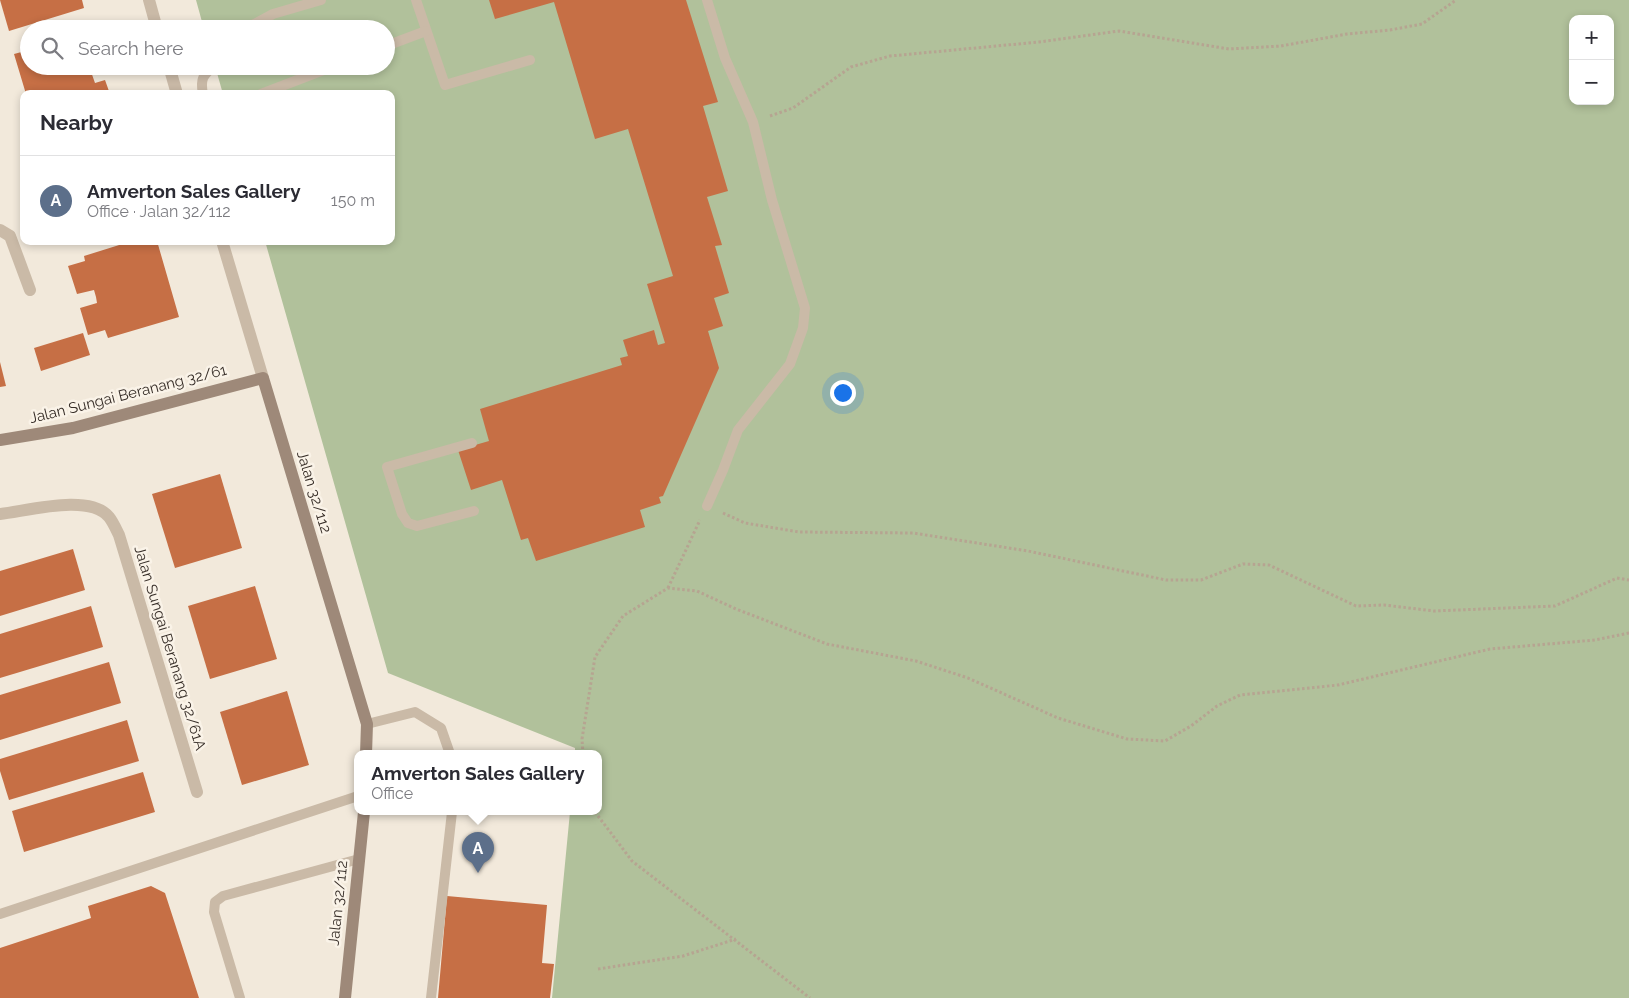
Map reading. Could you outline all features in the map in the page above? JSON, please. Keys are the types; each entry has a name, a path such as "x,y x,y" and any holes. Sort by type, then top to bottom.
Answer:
{"street":[{"path":"149,0 155,20"},
{"path":"172,75 176,90"},
{"path":"0,230 10,236 30,290"},
{"name":"Jalan 32/112","path":"223,245 367,724 366,750"},
{"name":"Jalan Sungai Beranang 32/61","path":"0,440 73,428 263,378"},
{"name":"Jalan Sungai Beranang 32/61A","path":"0,514 72,504 89,506 109,516 119,534 197,792"},
{"name":"Jalan 32/112","path":"345,998 364,815"}],"lane":[{"path":"262,20 273,14 321,0"},
{"path":"416,0 445,85 530,60"},
{"path":"706,506 723,470 738,430 790,364 804,328 805,308 772,200 753,122 725,58 707,0"},
{"path":"395,43 426,31"},
{"path":"202,90 200,83 204,75"},
{"path":"271,90 311,75"},
{"path":"472,443 387,467 402,514 408,524 417,526 474,511"},
{"path":"367,724 415,712 441,728 449,750"},
{"path":"0,914 354,797"},
{"path":"430,998 452,815"},
{"path":"240,998 214,912 215,902 223,896 359,858"}],"path":[{"path":"753,122 792,108 851,67 890,56 1039,42 1119,31 1229,49 1281,46 1347,34 1390,30 1422,24 1456,0"},
{"path":"583,750 582,739 595,657 624,616 668,588 706,506 745,523 799,532 913,533 1028,551 1166,580 1201,580 1243,564 1269,565 1356,606 1384,605 1434,611 1555,606 1617,578 1629,580"},
{"path":"668,588 697,591 736,609 826,644 916,661 968,678 1058,718 1127,739 1165,741 1191,726 1217,706 1240,695 1338,684 1490,649 1595,640 1629,633"},
{"path":"597,815 632,862 736,939 810,998"},
{"path":"598,969 683,956 736,939"}],"green space":[{"path":"196,0 1629,0 1629,998 552,998 570,815 602,815 602,750 575,750 575,748 388,673 266,245 395,245 395,90 222,90 218,75 395,75 395,20 202,20"}],"building":[{"path":"0,0 82,0 84,8 45,20 20,20 20,28 9,31"},
{"path":"489,0 686,0 718,102 703,106 728,191 707,197 722,245 715,246 729,293 714,298 723,326 708,331 719,368 663,496 659,497 661,503 640,510 645,527 536,561 528,538 521,540 502,480 471,490 458,450 489,441 480,409 622,365 620,358 628,356 623,340 654,330 658,345 665,343 647,284 673,276 628,129 595,139 554,2 495,19"},
{"path":"20,52 20,74 14,54"},
{"path":"20,75 92,75 95,83 105,80 109,90 25,90"},
{"path":"119,245 158,245 179,317 108,338 105,330 88,335 80,308 97,303 94,290 77,294 68,266 85,261 84,256"},
{"path":"83,333 90,355 41,371 34,348"},
{"path":"0,362 6,386 0,387"},
{"path":"220,474 242,548 175,568 152,494"},
{"path":"73,549 85,590 0,616 0,571"},
{"path":"255,586 277,659 210,679 188,606"},
{"path":"91,606 103,647 0,678 0,634"},
{"path":"109,662 121,703 0,740 0,695"},
{"path":"287,691 309,765 242,785 220,712"},
{"path":"127,720 139,761 9,800 0,771 0,759"},
{"path":"143,772 155,812 24,852 12,811"},
{"path":"151,886 165,893 199,998 0,998 0,948 91,918 88,906"},
{"path":"447,896 547,905 542,963 554,964 550,998 438,998"}],"place":[{"name":"Amverton Sales Gallery","path":"478,873"}]}
